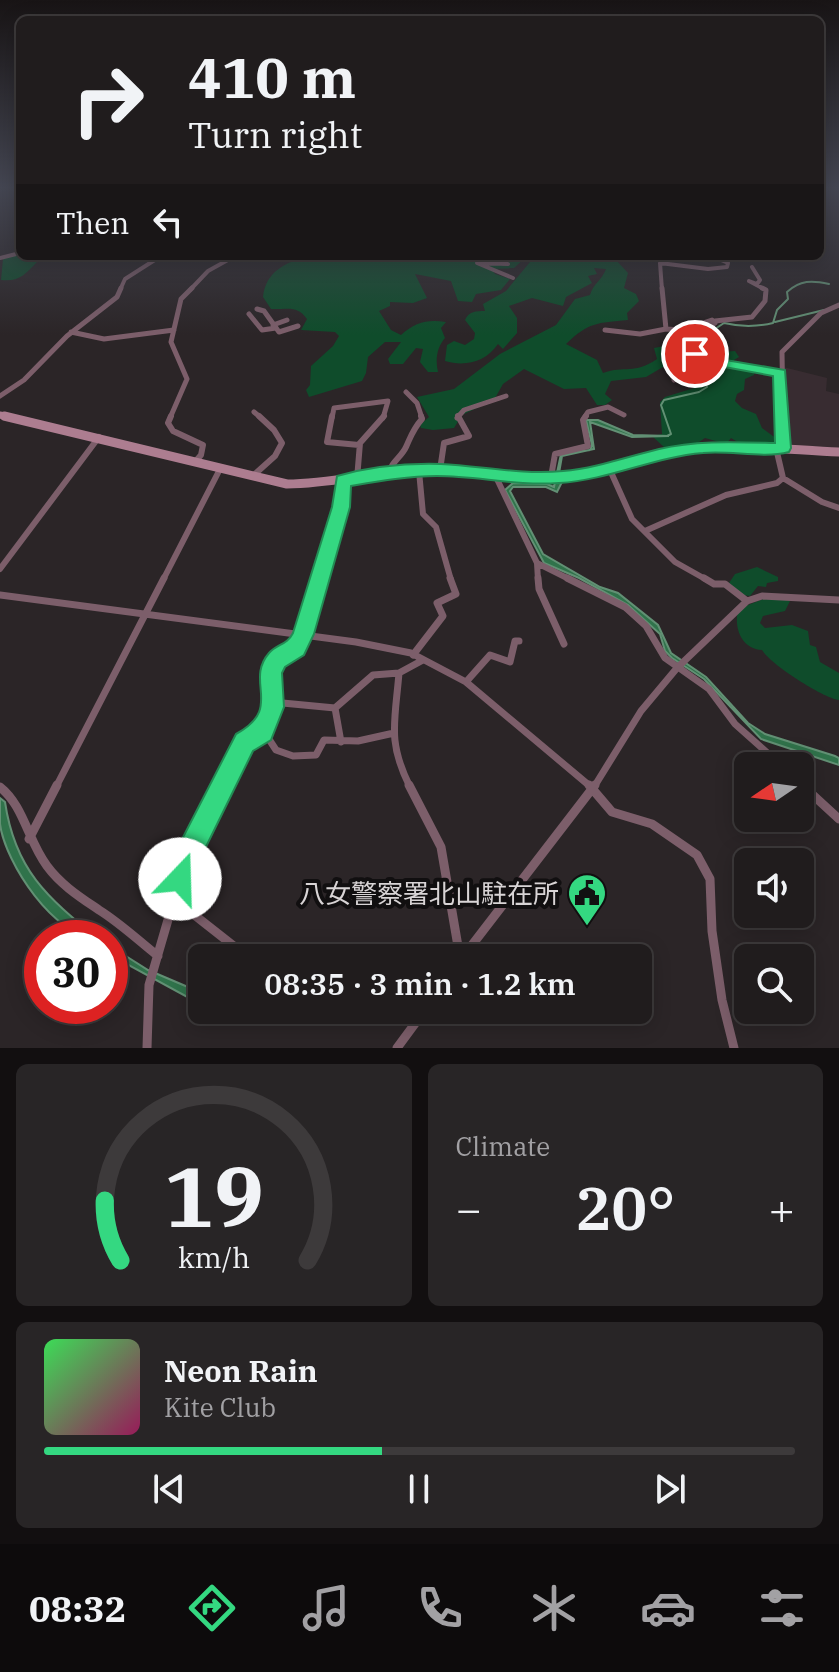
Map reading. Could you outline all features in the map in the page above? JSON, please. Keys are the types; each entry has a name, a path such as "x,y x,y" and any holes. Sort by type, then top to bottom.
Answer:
{"street":[{"path":"0,396 24,380 71,332 117,297 125,279 155,260"},
{"path":"195,462 204,450 203,445 173,431 168,423 187,379 171,342 181,299 208,271 228,260"},
{"path":"498,260 508,264 477,263 490,265 498,273 513,278"},
{"path":"666,329 660,262 708,269 727,267 728,263 721,260"},
{"path":"605,330 640,334 752,317 765,301 766,290 749,281 757,284 760,280 752,267"},
{"path":"783,478 780,448 782,352 821,313 839,305"},
{"path":"257,309 264,311 280,332 298,326"},
{"path":"249,314 262,330 287,320"},
{"path":"674,380 679,377 670,365 671,359 696,355 701,350 695,342 696,336 715,321"},
{"path":"71,332 104,339 174,330"},
{"path":"696,355 707,361 780,373"},
{"path":"389,474 391,463 405,450 411,431 422,419 417,403 406,392"},
{"path":"440,470 444,443 469,436 467,429 457,419 458,414 469,407 493,403 506,396"},
{"path":"357,479 359,445 383,419 388,401 334,408 327,442 359,445"},
{"path":"555,477 555,454 588,446 583,420 588,412 609,407 624,415"},
{"path":"254,412 279,432 282,444 279,454 255,474"},
{"path":"0,415 287,484 440,470 496,477 555,477 610,470 660,454 704,447 839,452"},
{"path":"0,569 99,437"},
{"path":"29,839 220,469"},
{"path":"610,470 632,519 675,562 714,584 725,584 747,601"},
{"path":"413,655 443,616 437,603 456,594 439,546 436,527 423,514 419,471"},
{"path":"496,477 537,563 539,589 564,644"},
{"path":"783,478 822,502 839,508"},
{"path":"645,531 726,495 777,483 783,478"},
{"path":"147,1048 149,985 186,858 244,742 263,730 273,707 271,673 277,660 296,648 303,634 341,507 343,481"},
{"path":"537,563 625,607 646,626 665,658 681,664 709,689 735,724 766,752"},
{"path":"0,595 303,634 413,655 466,682 593,788 612,812 652,824 697,855 710,879 712,931 722,1000 734,1048"},
{"path":"472,944 593,788 641,711 681,664 747,601 762,596 839,600"},
{"path":"466,682 490,655 510,662 515,641 519,641"},
{"path":"272,702 335,708 373,675 399,673 423,660"},
{"path":"399,673 394,733 397,761 441,847 458,944"},
{"path":"335,708 341,742"},
{"path":"263,730 270,746 277,752 293,755 316,755 324,740 341,742 394,733"},
{"path":"0,787 14,798 29,839 48,868 77,897 100,910 158,956"},
{"path":"814,796 839,819"},
{"path":"174,899 231,944"},
{"path":"397,1048 414,1024"}],"shaded area":[{"path":"16,254 16,260 49,260 37,262 18,278 1,280 3,259"},
{"path":"523,260 514,268 492,269 495,274 510,279 501,290 476,294 472,302 458,301 451,281 415,274 427,298 413,303 390,302 390,306 379,311 391,330 401,335 422,322 446,322 441,328 445,338 437,354 438,372 428,372 420,362 423,349 416,348 403,364 390,364 388,359 401,342 385,342 368,357 362,381 309,397 306,390 310,385 311,366 333,346 339,336 335,332 301,330 307,319 303,314 291,309 271,309 263,297 272,274 292,262"},
{"path":"616,260 628,273 624,288 636,294 639,301 627,313 628,320 594,325 566,344 597,360 603,373 649,364 657,359 654,348 675,344 680,339 693,342 695,346 689,353 695,359 720,361 720,352 735,351 739,357 734,360 734,367 754,372 754,375 745,379 744,390 737,394 735,401 756,414 762,428 777,439 776,444 741,444 731,438 726,444 705,438 696,444 665,448 652,436 662,434 660,402 665,397 707,384 676,355 672,360 674,367 663,367 646,377 611,381 605,394 612,400 605,405 597,405 586,388 564,389 524,369 503,384 494,400 462,415 454,428 421,428 420,425 429,417 417,397 454,389 500,354 556,325 575,299 590,295 606,269 594,268 597,274 588,276 592,283 566,297 563,306 532,298 509,306 517,318 517,333 503,349 498,344 481,359 467,363 445,361 447,345 454,341 465,345 474,339 475,333 465,320 467,317 473,312 485,311 483,304 506,291 530,262"},
{"path":"783,367 827,378 826,391 839,394 839,449 786,444 789,418"},
{"path":"586,420 598,420 633,435 669,436 632,437 590,422 594,449 590,450 592,445"},
{"path":"588,450 562,456 559,473 562,482 557,492 546,487 513,487 510,491 543,554 600,587 618,593 658,625 671,653 706,677 748,723 765,734 835,756 839,758 839,765 814,757 814,752 800,752 761,739 704,679 665,651 660,634 628,605 544,563 505,490 513,483 554,487 561,454"},
{"path":"757,567 778,577 778,581 767,583 766,587 758,586 750,596 743,595 729,583 735,574"},
{"path":"771,596 790,601 785,611 763,616 760,623 765,628 792,625 808,631 810,645 816,647 820,662 839,673 839,700 798,680 740,636 738,609"},
{"path":"0,798 5,802 10,826 25,864 49,895 76,920 58,920 35,896 11,858 0,824"},
{"path":"128,957 148,970 188,987 188,997 128,965"}],"waterway":[{"path":"698,355 706,350 700,339 724,323 748,326 773,323 777,310 788,299 787,292 792,288 806,282 829,284"},
{"path":"775,322 824,310"},
{"path":"667,436 671,434 661,405 664,400 699,392 707,387 703,377 685,363 684,360 689,358"}],"place":[{"name":"八女警察署北山駐在所","path":"587,927"}],"route":[{"path":"180,879 186,858 244,742 263,732 273,707 271,673 277,660 296,648 303,634 341,507 343,481 404,471 440,470 513,478 563,477 610,470 660,454 704,447 783,448 784,410 780,373 707,361 697,358 695,354"}]}
